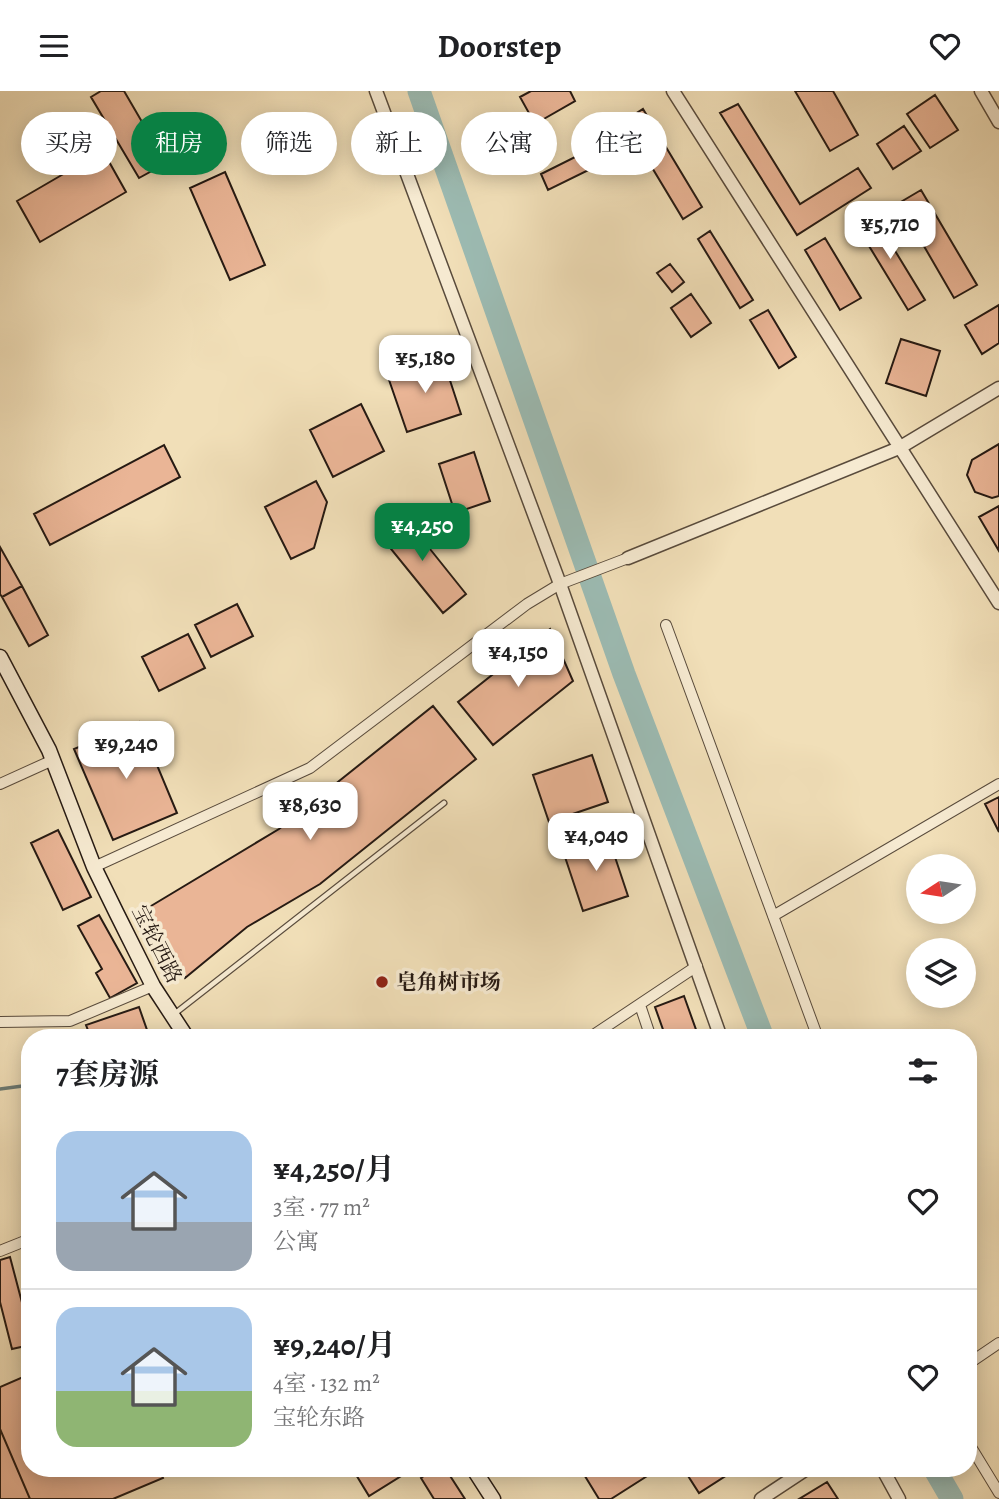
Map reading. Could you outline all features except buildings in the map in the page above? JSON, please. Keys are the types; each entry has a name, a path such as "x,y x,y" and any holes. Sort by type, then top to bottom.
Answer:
{"main road":[{"name":"宝轮西路","path":"0,657 53,760 94,867 153,986 181,1029"},
{"path":"479,1477 493,1499"}],"street":[{"path":"376,91 560,584 718,1029"},
{"path":"673,91 999,603"},
{"path":"981,91 999,122"},
{"path":"94,867 310,768 527,604 560,584 899,448 999,389"},
{"path":"666,625 815,1029"},
{"path":"0,784 53,760"},
{"path":"773,916 999,784"},
{"path":"603,1029 697,966"},
{"path":"0,1022 70,1021 153,986"},
{"path":"639,1005 648,1029"},
{"path":"0,1251 21,1243"},
{"path":"977,1358 999,1343"},
{"path":"977,1456 999,1493"},
{"path":"761,1499 794,1477"},
{"path":"887,1477 899,1499"}],"lane":[{"path":"173,1016 444,803"}],"waterway":[{"path":"419,91 624,674 760,1029"},
{"path":"0,1089 21,1086"},
{"path":"939,1477 952,1499"}],"place":[{"name":"皂角树市场","path":"382,982"}]}
